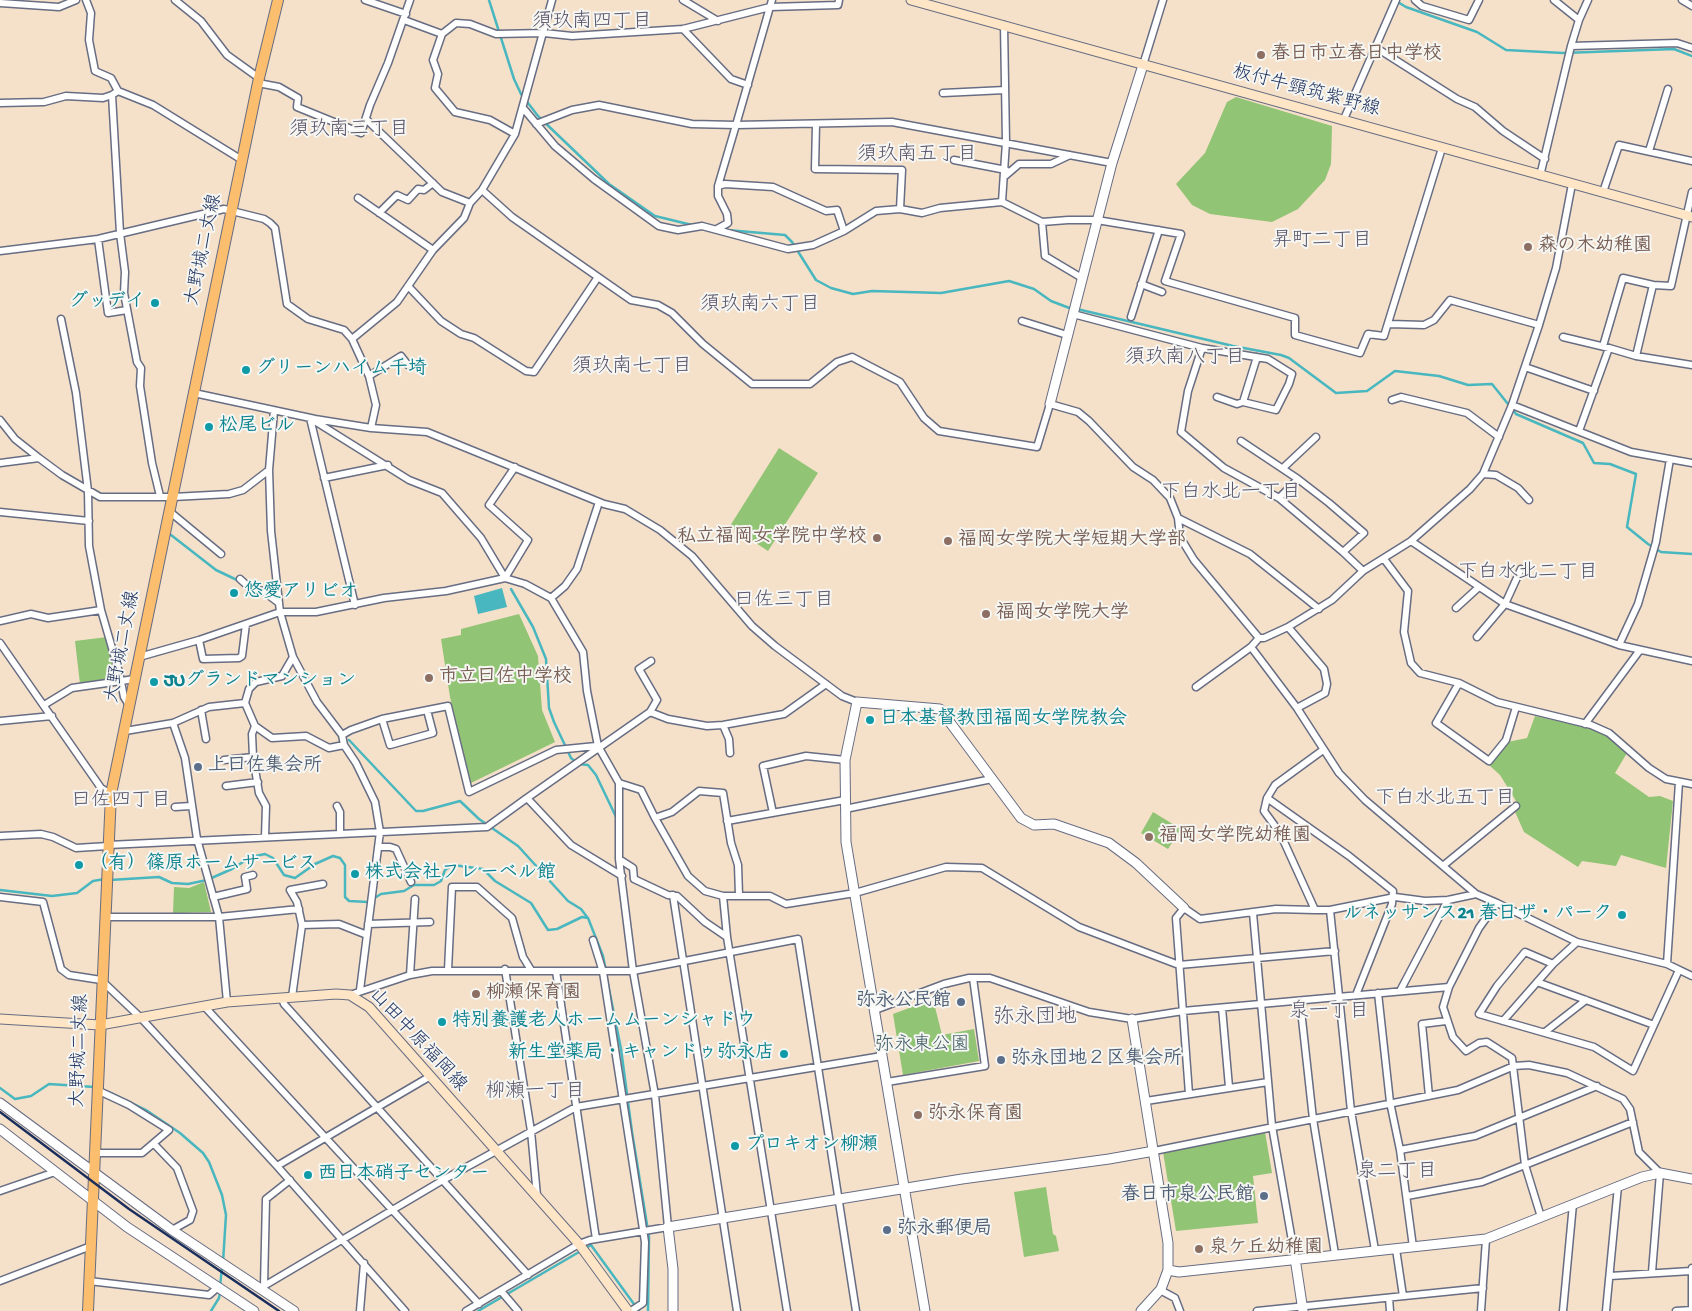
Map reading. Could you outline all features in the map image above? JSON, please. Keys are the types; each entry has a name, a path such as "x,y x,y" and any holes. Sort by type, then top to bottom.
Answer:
{"main road":[{"name":"大野城二丈線","path":"88,1311 101,980 106,917 111,794 231,212 278,0"},
{"name":"板付牛頸筑紫野線","path":"911,0 924,1 1143,65 1344,119 1540,176 1689,216"},
{"name":"山田中原福岡線","path":"0,1019 100,1025 227,1002 350,995 369,1008 582,1248 633,1309"}],"street":[{"path":"0,2 59,7 76,0"},
{"path":"86,0 91,13 89,40 95,71 111,78 115,93 120,233 125,272 124,293 137,362 141,368 140,386 152,463 160,496"},
{"path":"175,0 201,21 228,55 259,80 279,87 298,98 297,106 361,133 410,0"},
{"path":"365,0 442,34"},
{"path":"352,338 397,302 433,250 464,218 470,203 482,190 515,134 552,0"},
{"path":"683,0 719,21"},
{"path":"717,229 728,223 727,214 718,196 718,186 772,0"},
{"path":"515,134 490,120 455,112 435,88 438,74 433,60 442,34 456,23 470,24 496,34 544,33 572,36 683,29 770,7 838,4 839,0"},
{"path":"482,190 512,217 631,300 658,305 672,313 703,344 752,384 810,384 837,362 852,357 900,382 924,418 939,431 1038,447 1112,163 1163,0"},
{"path":"1344,119 1396,0"},
{"path":"1415,0 1422,6 1469,20 1479,0"},
{"path":"1554,0 1579,20"},
{"path":"1540,176 1571,46 1579,20 1588,0"},
{"path":"1682,0 1692,6"},
{"path":"1002,202 1006,142 1004,25"},
{"path":"683,29 731,79 748,84"},
{"path":"1571,46 1677,43 1692,48"},
{"path":"1375,47 1457,99 1475,107 1502,131 1545,159"},
{"path":"1649,152 1662,96 1668,89"},
{"path":"943,93 1005,90"},
{"path":"0,103 44,102 66,96 103,98 115,93 153,106 242,160"},
{"path":"536,124 572,110 599,105 692,124 892,122 1112,163"},
{"path":"523,108 555,146 594,179 659,226 678,230 702,226 788,249 812,244 844,231 876,211 900,209 922,212 940,208 1002,202 1042,222 1097,220 1159,230 1181,234 1165,281 1295,318 1295,335 1360,353 1368,334 1384,336 1389,324 1442,148"},
{"path":"367,120 442,192 470,203"},
{"path":"816,124 815,169 902,170 900,209"},
{"path":"1603,192 1619,145 1692,161"},
{"path":"954,160 1005,173 1019,164 1051,164 1070,155"},
{"path":"379,213 398,195 408,200 418,189 424,190 433,183"},
{"path":"718,186 725,184 773,187 826,211 837,210 844,231"},
{"path":"1196,687 1252,646 1259,638 1264,638 1288,627 1332,600 1362,571 1411,541 1470,489 1483,474 1512,405 1539,325 1556,268 1572,184"},
{"path":"1578,431 1594,391 1623,278 1654,285 1671,286 1689,216 1692,192"},
{"path":"358,198 433,250"},
{"path":"0,251 98,239 224,209 264,219 274,228 287,304 308,319 344,330 352,338 369,376 376,405 371,428"},
{"path":"1042,222 1045,256 1082,278"},
{"path":"1130,317 1159,230"},
{"path":"98,239 108,313 126,310"},
{"path":"408,286 440,321 461,334 474,338 526,371 534,372 598,277"},
{"path":"1141,284 1162,292"},
{"path":"1636,356 1654,285"},
{"path":"1389,324 1424,325 1434,320 1450,300 1539,325"},
{"path":"1072,314 1202,348 1268,359 1292,374 1290,384 1276,410 1243,402 1237,404 1217,397"},
{"path":"61,319 76,393 88,491 88,546 101,610 124,697 130,706"},
{"path":"1022,321 1067,335"},
{"path":"1563,337 1636,356 1692,365"},
{"path":"1202,348 1188,391 1181,432 1224,468 1279,498 1343,552 1362,571"},
{"path":"369,376 401,356 408,365"},
{"path":"1243,402 1257,358"},
{"path":"1525,367 1594,391"},
{"path":"194,392 310,418 371,428 427,432 599,502 625,509 660,530 692,556 752,626 842,696 857,702 940,710 1021,818 1034,825 1054,824 1109,844 1136,863 1184,908 1200,919 1276,909 1330,910 1394,897 1425,901 1448,900 1476,894"},
{"path":"1392,400 1401,397 1468,413 1499,437"},
{"path":"1050,404 1078,412 1090,421 1115,450 1133,467 1153,480 1170,498 1178,518 1180,537 1194,560 1259,638"},
{"path":"1512,405 1631,452 1692,463"},
{"path":"274,411 269,470 271,531 280,612 293,657 317,702 342,735 344,745 356,762 375,802 380,832 360,990"},
{"path":"310,418 388,464 409,480 442,494 481,538 505,578"},
{"path":"310,418 355,605"},
{"path":"0,420 15,439 39,458 62,475 100,497 173,497 229,494 244,490 269,470"},
{"path":"1283,468 1298,451 1316,437"},
{"path":"1241,441 1283,468 1329,502 1364,534 1343,552"},
{"path":"0,463 39,458"},
{"path":"1619,646 1638,604 1656,542 1670,459"},
{"path":"324,478 388,464"},
{"path":"505,578 528,540 489,505 515,467"},
{"path":"1483,474 1496,475 1518,488 1528,500"},
{"path":"1279,498 1298,479"},
{"path":"551,598 565,586 577,569 599,502"},
{"path":"169,511 221,554"},
{"path":"0,512 89,522"},
{"path":"1178,518 1250,554 1319,609"},
{"path":"1411,541 1505,604 1619,646 1692,661"},
{"path":"1384,559 1408,591 1404,632 1411,663 1420,673 1459,683 1497,702 1584,724 1609,733 1666,779 1692,784"},
{"path":"1476,637 1505,604 1521,569"},
{"path":"139,657 199,640 280,612 316,612 384,598 446,591 505,578 525,584 551,598 583,652 587,691 598,746 619,783 619,859 632,971 655,1095 673,1269 673,1311"},
{"path":"240,579 251,589 263,591 279,603"},
{"path":"1456,608 1479,587"},
{"path":"0,621 31,614 48,618 101,610"},
{"path":"199,640 203,658 239,658 242,656 246,624"},
{"path":"1288,627 1324,670 1327,684 1325,693 1298,708"},
{"path":"0,643 102,788 111,794"},
{"path":"1252,646 1298,708 1339,773 1366,800 1476,894 1577,942 1667,964 1692,976"},
{"path":"1584,724 1640,650"},
{"path":"293,657 282,676 251,685 245,702 255,726 272,738 306,736 329,748 344,745"},
{"path":"0,836 41,834 53,837 76,848 197,839 340,834 489,825 598,746 650,712 657,700 639,669 651,661"},
{"path":"44,705 72,688 135,679"},
{"path":"1459,683 1436,723 1489,761 1506,740 1516,708"},
{"path":"650,712 668,720 707,726 723,725 784,714 826,684"},
{"path":"125,731 173,723 209,706 245,702"},
{"path":"857,702 845,760 846,842 925,1311"},
{"path":"342,735 382,719 448,706 469,792 556,750 598,746"},
{"path":"201,710 206,739"},
{"path":"382,719 390,745 432,733 427,710"},
{"path":"0,721 52,716"},
{"path":"173,723 185,758 197,839 219,918 227,1002"},
{"path":"723,725 729,739 730,754"},
{"path":"255,726 252,734 253,756 258,782 266,806 265,836"},
{"path":"1315,910 1280,833 1264,811 1266,798 1275,785 1323,750"},
{"path":"224,760 253,756"},
{"path":"773,813 763,766 806,756 845,760"},
{"path":"727,821 773,813 845,805 992,779"},
{"path":"226,786 258,782"},
{"path":"1667,964 1679,782"},
{"path":"619,783 641,790 688,876 705,891 723,896 770,896 786,904 855,893 946,867 982,868 1079,927 1179,965 1334,951"},
{"path":"655,818 672,812 699,791 724,793 731,843 738,865 739,895"},
{"path":"527,798 570,845 622,876"},
{"path":"1266,798 1350,856 1394,891 1394,897 1356,995"},
{"path":"176,807 191,806"},
{"path":"337,806 340,812 340,834"},
{"path":"1444,865 1516,806"},
{"path":"378,847 390,846 396,850 411,882"},
{"path":"619,859 633,868 634,880 677,896 705,922 727,937"},
{"path":"213,897 247,889 244,877 253,875"},
{"path":"292,997 302,926 299,910 290,890 323,884"},
{"path":"448,970 452,887 477,887 512,918 523,956 531,970"},
{"path":"673,895 737,1311"},
{"path":"723,896 727,937 731,951 787,1311"},
{"path":"0,897 43,902 61,969 69,975 101,980 141,1018 290,1180 405,1311"},
{"path":"410,975 415,899"},
{"path":"1400,991 1448,900"},
{"path":"1496,903 1480,928 1449,987 1443,1007 1446,1021 1453,1037 1466,1051 1479,1043 1487,1042 1512,1058 1525,1165 1540,1217"},
{"path":"1184,908 1176,918 1189,1094"},
{"path":"106,917 219,918 299,910"},
{"path":"1330,910 1351,1111 1375,1250"},
{"path":"1254,913 1272,1126 1302,1309"},
{"path":"368,924 430,922"},
{"path":"302,926 340,924 367,935"},
{"path":"350,995 360,990 410,975 448,970 632,971 798,939 856,1311"},
{"path":"593,940 607,972 642,1232 645,1242 643,1303 633,1309"},
{"path":"1504,1021 1536,982 1577,942"},
{"path":"1553,964 1525,952 1497,986 1479,1014 1594,1047 1633,1071 1679,970"},
{"path":"505,969 531,1131 537,1197"},
{"path":"556,971 596,1239"},
{"path":"875,1010 944,984 973,978 990,978 1040,997 1089,1012 1132,1019 1183,1011 1261,1006 1340,996 1449,987"},
{"path":"887,1082 985,1066 973,978"},
{"path":"1536,982 1654,1025"},
{"path":"1378,994 1390,1102 1400,1150 1413,1247"},
{"path":"282,998 284,1004 528,1275"},
{"path":"1545,1032 1586,1000"},
{"path":"1300,1001 1313,1119 1335,1254"},
{"path":"204,1006 479,1304"},
{"path":"1222,1008 1229,1087"},
{"path":"1132,1019 1168,1243 1168,1270 1160,1290 1141,1311"},
{"path":"1429,1096 1422,1024 1446,1021"},
{"path":"263,1288 443,1180 576,1108 882,1056"},
{"path":"466,1311 596,1239 905,1188 1154,1151 1390,1102 1458,1090 1514,1066 1529,1065 1567,1073 1597,1086 1623,1099 1630,1109 1639,1152 1660,1173 1652,1272"},
{"path":"277,1166 429,1077"},
{"path":"1146,1101 1268,1082"},
{"path":"1400,1150 1475,1136 1597,1086"},
{"path":"95,1153 142,1153 169,1130 124,1102 97,1090"},
{"path":"0,1103 172,1230 237,1274 263,1288 294,1311"},
{"path":"1407,1196 1482,1182 1633,1122"},
{"path":"0,1129 93,1201 217,1288 254,1311"},
{"path":"154,1144 177,1168 193,1211 190,1220 172,1230"},
{"path":"0,1191 55,1172"},
{"path":"1168,1270 1179,1272 1295,1258 1486,1239 1642,1177 1660,1173 1692,1179"},
{"path":"263,1288 266,1199 290,1180"},
{"path":"1606,1311 1618,1186"},
{"path":"1563,1311 1573,1204"},
{"path":"1481,1311 1486,1239"},
{"path":"0,1281 91,1246"},
{"path":"1396,1249 1403,1296"},
{"path":"360,1311 364,1264"},
{"path":"1610,1276 1691,1270 1692,1310 1676,1311"},
{"path":"89,1281 209,1295 217,1288"},
{"path":"1260,1311 1302,1309 1483,1288"},
{"path":"1160,1290 1175,1298 1180,1311"},
{"path":"501,1291 518,1311"},
{"path":"1388,1298 1390,1311"}],"green space":[{"path":"1236,97 1332,126 1331,164 1325,180 1298,209 1272,222 1210,214 1192,205 1176,184 1205,153 1227,102"},
{"path":"779,448 818,473 768,551 730,526"},
{"path":"519,614 538,656 542,710 555,742 471,783 450,697 441,639 461,635 461,629"},
{"path":"107,637 121,682 80,684 75,641"},
{"path":"1535,716 1589,728 1607,735 1627,753 1615,773 1649,797 1660,796 1673,801 1666,868 1621,855 1616,866 1582,861 1578,867 1524,832 1512,805 1516,801 1500,775 1489,765 1508,742 1527,738"},
{"path":"1153,812 1181,829 1168,849 1141,833"},
{"path":"204,882 211,912 173,913 174,887 189,888"},
{"name":"弥永東公園","path":"933,999 942,1035 974,1029 979,1061 903,1075 893,1014"},
{"path":"1265,1132 1272,1173 1253,1176 1258,1223 1176,1231 1163,1152"},
{"path":"1046,1187 1053,1234 1056,1236 1059,1251 1024,1257 1014,1192"}],"water":[{"path":"502,588 507,607 478,614 474,596"}],"waterway":[{"path":"489,0 514,79 521,94 538,116 609,184 655,216 692,225"},
{"path":"1396,1 1406,7 1477,32 1506,50 1563,53 1674,49 1692,56"},
{"path":"727,230 785,235 792,242 816,280 831,288 853,294 872,291 941,293 1009,281 1034,289 1051,301 1072,309"},
{"path":"1077,309 1233,346 1281,355 1289,358 1336,393 1367,391 1395,371 1439,376 1468,385 1492,384 1516,414 1583,443 1594,463 1610,464 1636,474 1627,527 1661,552 1692,554"},
{"path":"171,535 216,570 237,580"},
{"path":"511,589 533,627 546,659 549,708 554,722 571,758 578,764 588,765 596,775 617,819"},
{"path":"349,740 416,811 423,811 460,801 479,819 518,846 568,901 581,909 587,917"},
{"path":"110,880 159,877 172,883 188,884 207,880 232,869 251,857 265,854 273,858 284,875 295,878 315,864 333,856 340,858 345,865 345,897 349,901 368,902 381,894 404,891 414,885 434,885 441,881 445,870 453,865 483,869 495,881 531,903 548,930 557,929 582,917 588,918 603,956 606,971"},
{"path":"0,890 52,896 77,893 93,881 105,879"},
{"path":"607,979 621,1049 649,1237 648,1311"},
{"path":"0,1088 15,1099 31,1096 49,1084 94,1087"},
{"path":"109,1092 146,1110 180,1133 203,1153 209,1162 222,1195 226,1215 223,1262"},
{"path":"478,1311 591,1245 639,1311"},
{"path":"220,1287 222,1267"},
{"path":"211,1311 219,1298 220,1292"}],"railway":[{"path":"0,1112 129,1209 279,1311"}],"place":[{"name":"春日市立春日中学校","path":"1261,55"},
{"name":"森の木幼稚園","path":"1528,247"},
{"name":"グッデイ","path":"155,303"},
{"name":"グリーンハイム千埼","path":"246,370"},
{"name":"松尾ビル","path":"209,427"},
{"name":"私立福岡女学院中学校","path":"877,538"},
{"name":"福岡女学院大学短期大学部","path":"948,541"},
{"name":"悠愛アリビオ","path":"234,593"},
{"name":"福岡女学院大学","path":"986,614"},
{"name":"市立曰佐中学校","path":"429,678"},
{"name":"JUグランドマンション","path":"154,682"},
{"name":"日本基督教団福岡女学院教会","path":"870,720"},
{"name":"上曰佐集会所","path":"198,767"},
{"name":"福岡女学院幼稚園","path":"1149,837"},
{"name":"（有）篠原ホームサービス","path":"79,865"},
{"name":"株式会社フレーベル館","path":"355,874"},
{"name":"ルネッサンス21 春日ザ・パーク","path":"1622,915"},
{"name":"柳瀬保育園","path":"476,994"},
{"name":"弥永公民館","path":"961,1002"},
{"name":"特別養護老人ホームムーンシャドウ","path":"442,1022"},
{"name":"新生堂薬局・キャンドゥ弥永店","path":"784,1054"},
{"name":"弥永団地２区集会所","path":"1001,1060"},
{"name":"弥永保育園","path":"918,1115"},
{"name":"プロキオン柳瀬","path":"735,1146"},
{"name":"西日本硝子センター","path":"308,1175"},
{"name":"春日市泉公民館","path":"1264,1196"},
{"name":"弥永郵便局","path":"887,1230"},
{"name":"泉ケ丘幼稚園","path":"1199,1249"}],"district":[{"name":"須玖南四丁目","path":"592,23"},
{"name":"須玖南三丁目","path":"349,131"},
{"name":"須玖南五丁目","path":"917,156"},
{"name":"昇町二丁目","path":"1322,242"},
{"name":"須玖南六丁目","path":"760,306"},
{"name":"須玖南八丁目","path":"1185,359"},
{"name":"須玖南七丁目","path":"632,368"},
{"name":"下白水北一丁目","path":"1231,494"},
{"name":"下白水北二丁目","path":"1528,574"},
{"name":"曰佐三丁目","path":"784,602"},
{"name":"下白水北五丁目","path":"1445,800"},
{"name":"曰佐四丁目","path":"121,802"},
{"name":"泉一丁目","path":"1329,1013"},
{"name":"弥永団地","path":"1035,1019"},
{"name":"柳瀬一丁目","path":"535,1093"},
{"name":"泉二丁目","path":"1397,1173"}]}
